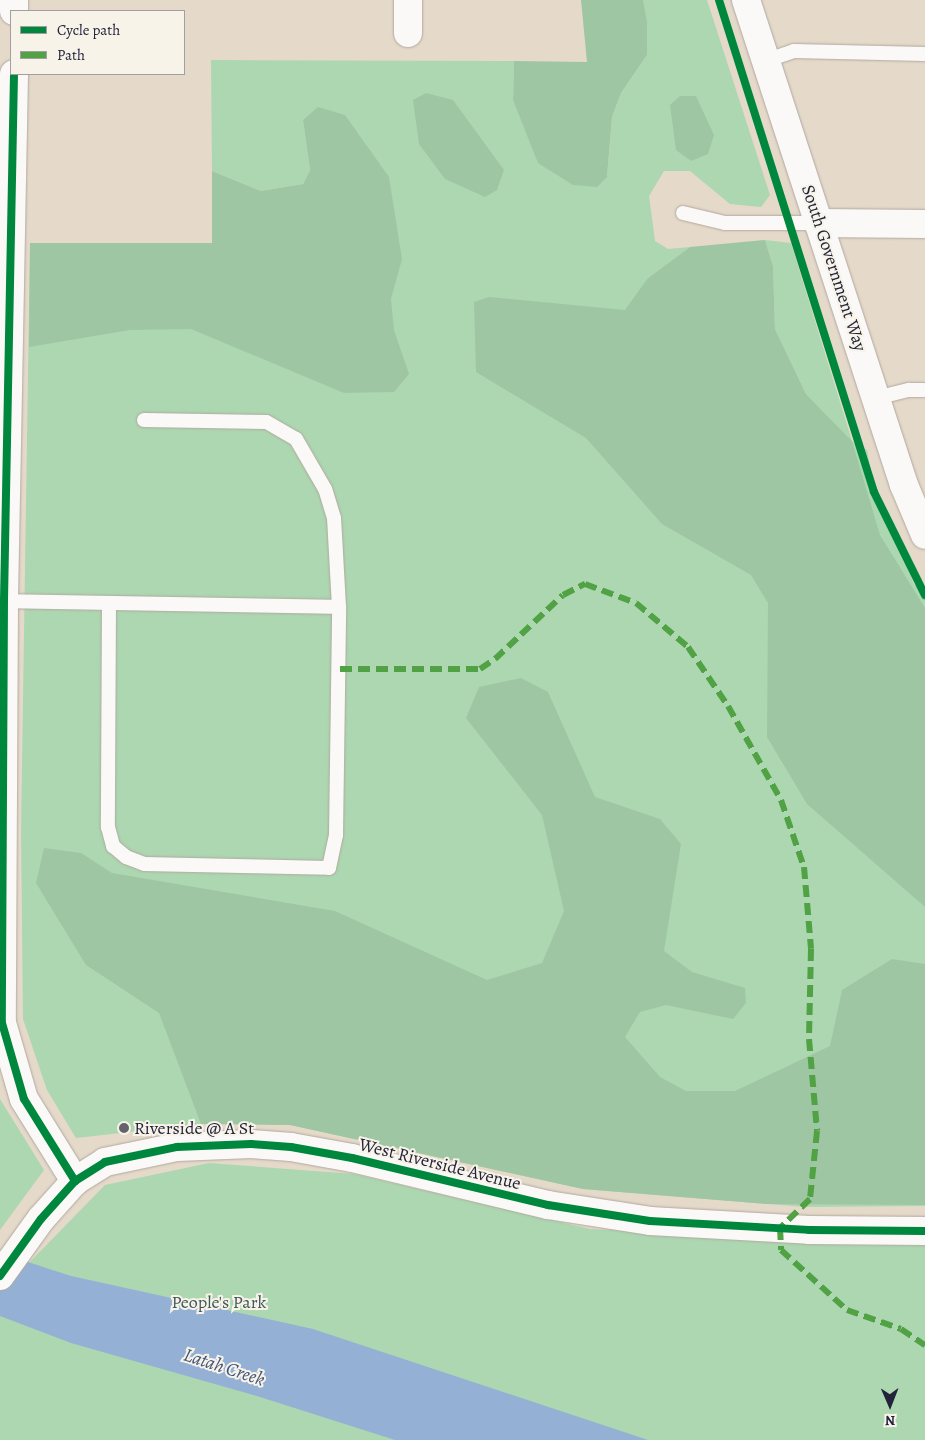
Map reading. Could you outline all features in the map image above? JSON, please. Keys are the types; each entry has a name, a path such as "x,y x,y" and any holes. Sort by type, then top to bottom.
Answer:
{"main road":[{"path":"408,0 408,33"},
{"name":"South Government Way","path":"746,0 904,485 925,535"},
{"path":"14,75 6,320 1,1022 24,1099 75,1181"},
{"path":"818,223 925,224"},
{"name":"West Riverside Avenue","path":"0,1276 41,1220 75,1181 105,1162 140,1152 177,1147 251,1144 352,1158 548,1205 650,1221 809,1230 925,1231"}],"lane":[{"path":"765,61 794,51 925,54"},
{"path":"683,213 725,223 818,223"},
{"path":"876,398 909,390 925,390"},
{"path":"110,604 108,827 113,846 126,857 144,864 329,868 336,835 339,607 334,518 325,489 296,439 266,422 144,420"},
{"path":"4,601 339,607"}],"green space":[{"path":"581,0 643,0 647,22 647,55 621,93 612,117 607,177 597,187 573,185 538,163 513,100 514,61 587,62"},
{"path":"643,0 707,0 770,195 761,207 730,204 690,171 664,171 649,196 655,241 668,249 690,247 648,278 850,439 806,394 775,329 773,266 765,240 791,243 852,441 867,450 874,487 914,584 925,596 925,1206 805,1207 583,1189 290,1125 201,1124 76,1138 47,1090 23,1019 21,830 30,243 400,243 303,120 310,170 303,184 261,191 212,171 211,60 514,61 513,101 607,177 612,117 621,93 647,55"},
{"path":"426,93 453,100 504,170 497,190 485,197 445,179 419,144 413,100"},
{"path":"680,96 696,96 714,135 708,154 691,161 676,150 670,105"},
{"path":"318,107 345,115 389,177 402,259 391,299 394,330 409,374 394,392 344,393 191,329 130,330 29,347 30,243 212,243 212,171 261,191 303,184 310,170 303,120"},
{"path":"765,240 773,266 775,329 806,394 852,441 880,535 925,608 925,907 807,804 767,737 768,603 751,575 662,524 586,438 476,372 474,302 489,297 625,310 648,278 690,247"},
{"path":"521,678 548,692 595,797 660,819 681,844 664,951 692,972 745,988 746,1003 733,1019 666,1005 640,1012 625,1037 660,1077 686,1091 735,1091 830,1046 842,990 892,959 925,964 925,1205 766,1204 583,1189 290,1125 201,1124 159,1013 86,965 36,883 44,848 81,853 112,873 335,911 487,980 542,963 564,911 542,815 466,718 479,687"},
{"path":"0,1099 44,1170 0,1230"},
{"name":"People's Park","path":"209,1163 354,1174 590,1229 925,1245 925,1440 0,1440 0,1301 23,1269 105,1185"}],"water":[{"name":"Latah Creek","path":"0,1253 71,1276 313,1329 648,1440 395,1440 260,1397 71,1343 0,1316"}],"marked path":[{"path":"340,669 480,669 495,659 563,595 585,584 636,603 688,647 728,706 781,800 804,867 811,949 809,1039 817,1131 810,1199 780,1228 781,1250 847,1310 901,1329 925,1345"}],"cycle path":[{"path":"719,0 874,492 925,595"},
{"path":"14,75 4,601 2,1023 24,1099 75,1181"},
{"path":"0,1276 41,1219 75,1181 105,1162 177,1147 251,1144 291,1147 352,1158 548,1205 650,1221 809,1230 925,1231"}],"place":[{"name":"Riverside @ A St","path":"124,1128"}]}
